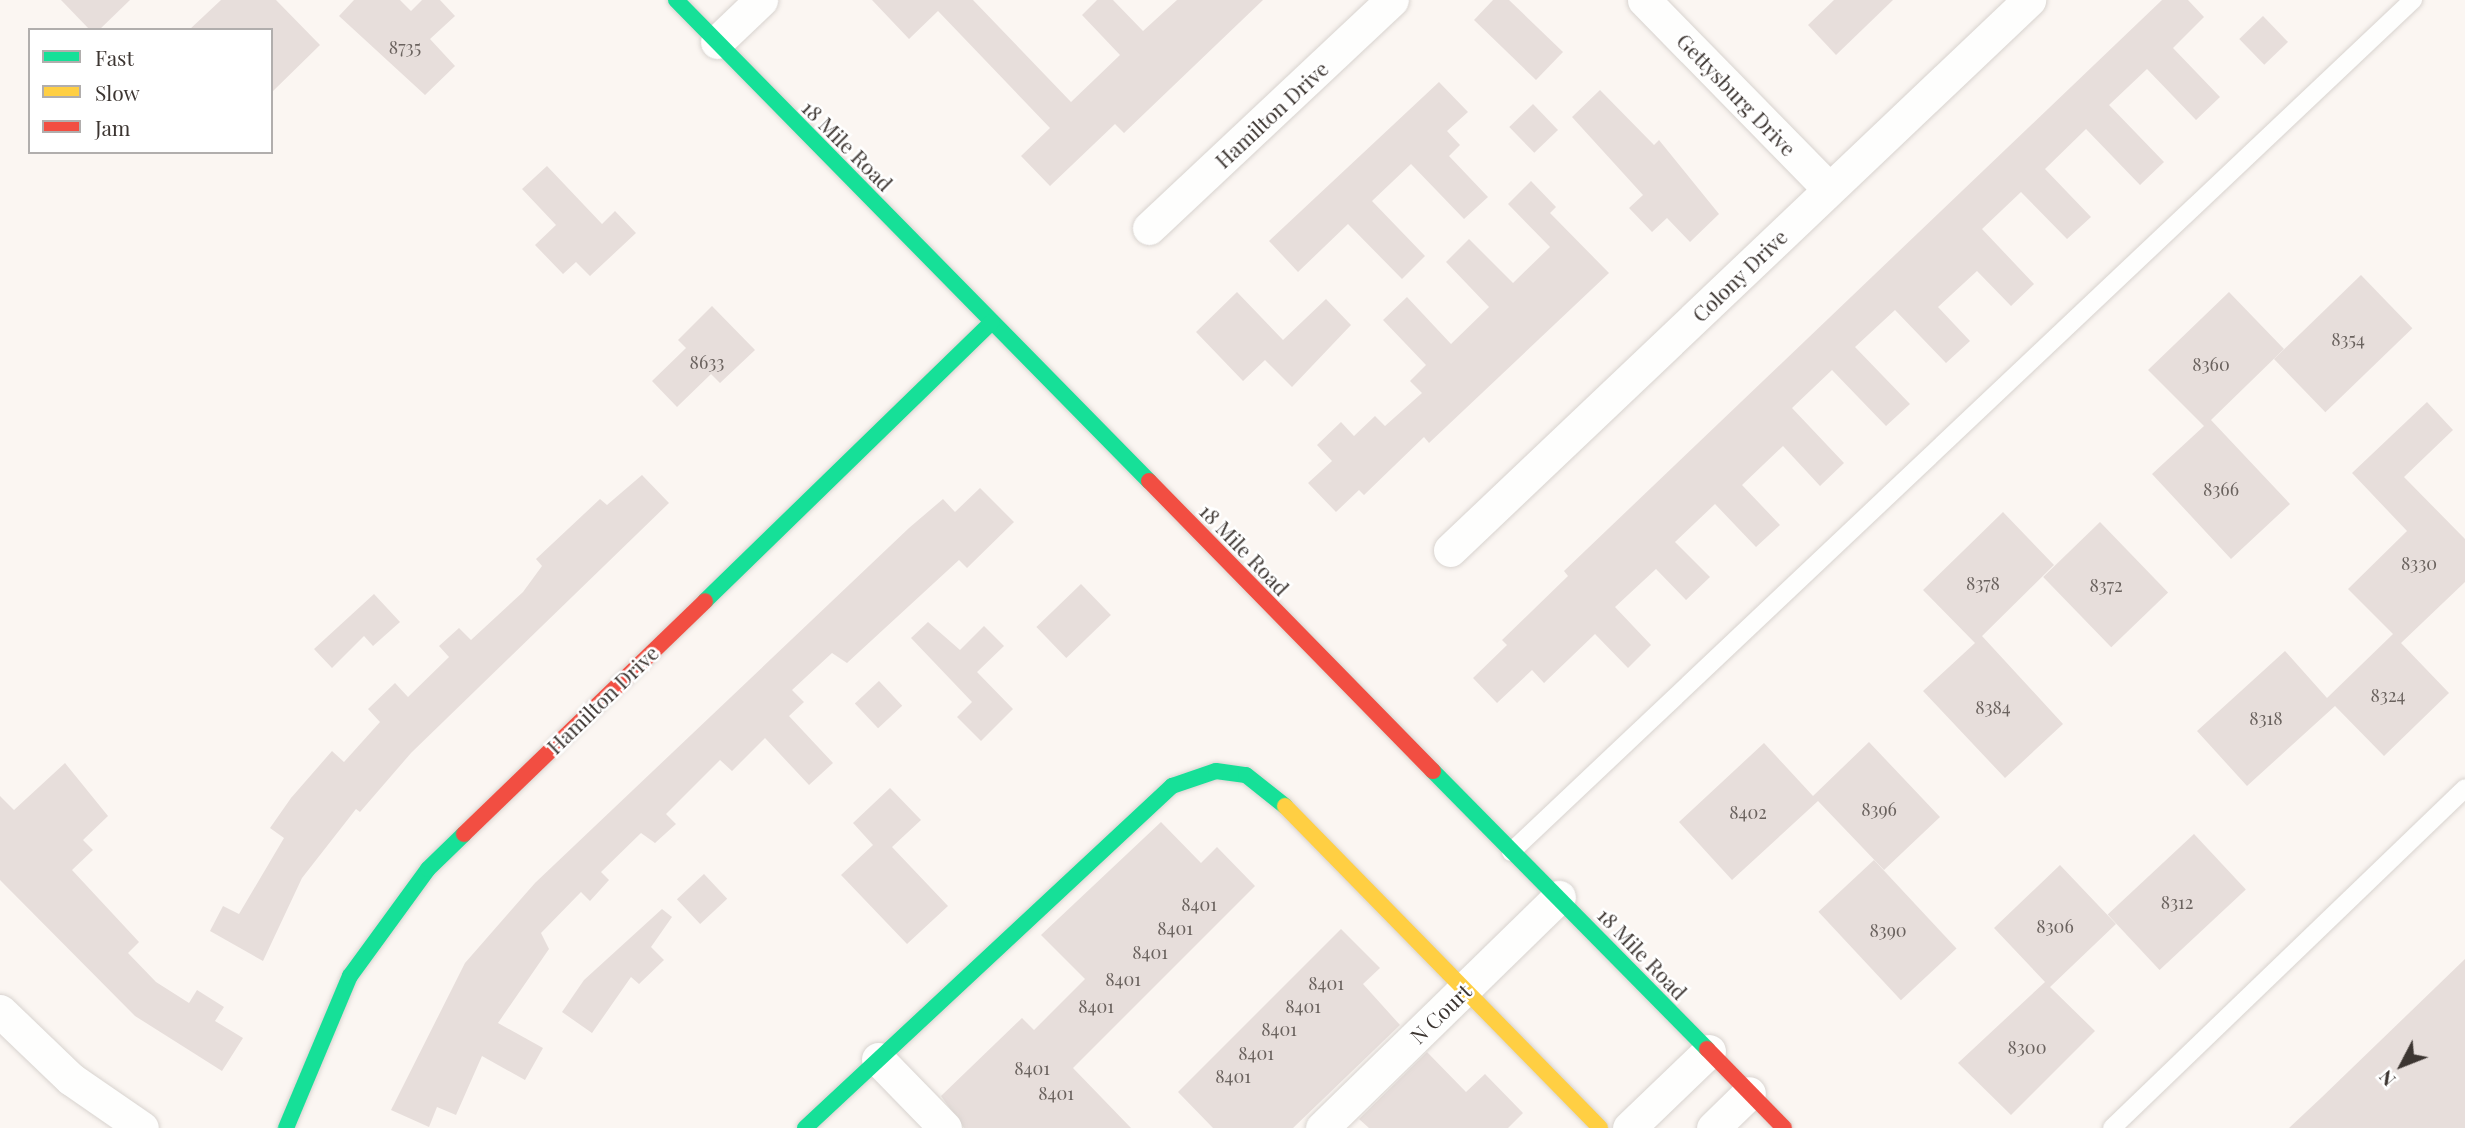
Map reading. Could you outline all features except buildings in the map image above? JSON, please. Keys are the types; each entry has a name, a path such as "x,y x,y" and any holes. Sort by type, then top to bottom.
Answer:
{"street":[{"name":"18 Mile Road","path":"676,0 1784,1128"},
{"path":"717,42 761,0"},
{"name":"Hamilton Drive","path":"1149,228 1392,0"},
{"name":"Gettysburg Drive","path":"1644,0 1829,189"},
{"name":"Colony Drive","path":"1450,550 2029,0"},
{"name":"Hamilton Drive","path":"286,1128 350,976 428,869 992,323"},
{"path":"805,1128 1147,804 1172,786 1216,771 1259,782 1600,1128"},
{"name":"N Court","path":"1322,1128 1559,897"},
{"path":"0,1012 71,1079 142,1128"},
{"path":"1629,1128 1709,1051"},
{"path":"878,1059 945,1128"},
{"path":"1713,1128 1749,1093"}],"lane":[{"path":"1511,852 2413,0"},
{"path":"2112,1128 2465,789"}],"traffic: fast":[{"path":"676,0 1149,481"},
{"path":"705,601 992,322"},
{"path":"805,1128 1172,786 1216,771 1246,775 1285,806"},
{"path":"1433,771 1707,1049"},
{"path":"286,1128 350,976 428,869 464,834"}],"traffic: slow":[{"path":"1285,806 1600,1128"}],"traffic: jam":[{"path":"1149,481 1433,771"},
{"path":"464,834 705,601"},
{"path":"1707,1049 1784,1128"}]}
